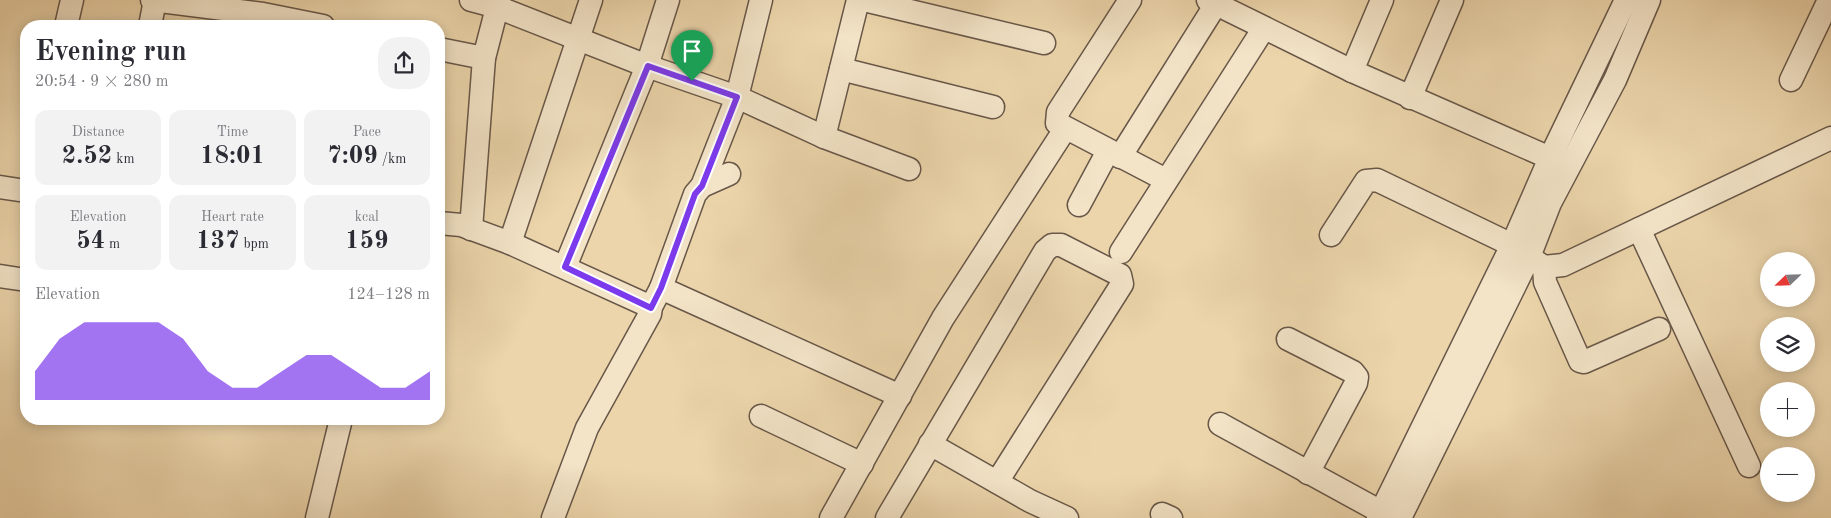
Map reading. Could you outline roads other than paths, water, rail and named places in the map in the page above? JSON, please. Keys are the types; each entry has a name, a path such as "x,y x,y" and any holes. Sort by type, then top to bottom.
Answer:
{"street":[{"path":"67,20 72,0"},
{"path":"151,20 154,0 230,19 265,7 284,20"},
{"path":"470,0 498,4 648,66 737,97 824,137 909,169"},
{"path":"510,243 591,0"},
{"path":"565,267 648,66 668,0"},
{"path":"553,518 587,428 650,314 695,194 702,186 737,97 761,0"},
{"path":"824,137 858,0"},
{"path":"864,0 1044,43"},
{"path":"1130,0 1058,112 1057,123 1065,129 1166,180"},
{"path":"1352,71 1382,0"},
{"path":"1410,98 1452,0"},
{"path":"1220,424 1386,516 1449,396 1528,256 1550,158 1626,0"},
{"path":"1543,196 1615,80 1649,0"},
{"path":"1791,80 1829,0"},
{"path":"1079,205 1212,2 1410,98 1550,158"},
{"path":"471,229 484,58 498,4"},
{"path":"1121,252 1264,28"},
{"path":"445,50 484,58"},
{"path":"841,69 993,107"},
{"path":"831,518 943,318 1065,129"},
{"path":"1331,235 1366,181 1371,179 1377,180 1528,256 1563,265 1831,138"},
{"path":"702,186 729,174"},
{"path":"0,187 20,191"},
{"path":"445,224 471,229 510,243 565,267 656,298 900,396"},
{"path":"1638,229 1749,466"},
{"path":"887,518 1048,248 1055,244 1061,245 1120,275 1122,284 997,482"},
{"path":"1528,256 1545,282 1580,361 1584,362 1659,329"},
{"path":"0,276 20,279"},
{"path":"1288,339 1353,372 1357,377 1356,383 1308,474"},
{"path":"761,416 862,464"},
{"path":"317,518 340,425"},
{"path":"930,444 997,482 1026,510 1067,518"}]}
